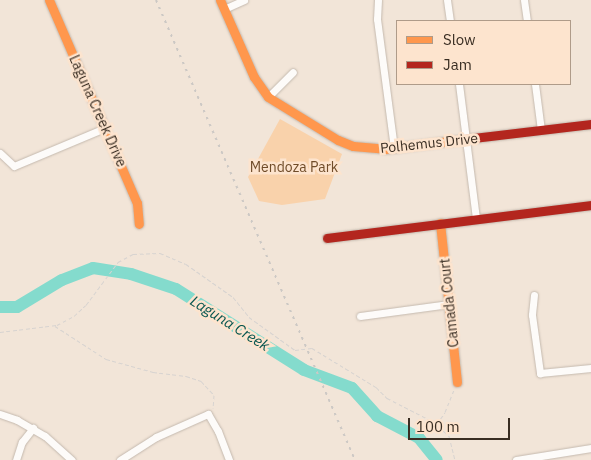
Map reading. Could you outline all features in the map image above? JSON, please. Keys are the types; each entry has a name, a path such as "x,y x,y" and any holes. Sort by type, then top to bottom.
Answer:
{"street":[{"name":"Laguna Creek Drive","path":"49,0 137,203 139,224"},
{"name":"Polhemus Drive","path":"220,0 254,77 268,96 285,109 346,143 369,149 394,149 591,124"},
{"path":"224,9 244,0"},
{"path":"378,0 377,19 394,149"},
{"path":"447,0 450,20"},
{"path":"524,0 527,20"},
{"path":"268,96 293,72"},
{"path":"458,85 476,219"},
{"path":"535,85 541,130"},
{"path":"0,152 14,166 105,128"},
{"path":"327,238 591,205"},
{"name":"Camada Court","path":"440,223 457,382"},
{"path":"534,295 532,315 540,373 591,368"},
{"path":"360,316 449,304"},
{"path":"0,414 33,428 58,446 72,460"},
{"path":"120,460 156,436 208,414 221,438 229,460"},
{"path":"16,460 22,442 33,428"},
{"path":"516,460 591,448"}],"path":[{"path":"0,332 55,325 74,316 86,305 118,262 133,254 145,252 160,253 186,264 233,297 249,317 295,350 312,348 376,387 387,398 437,424 449,436 455,460"},
{"path":"55,325 106,359 153,372 195,378 201,381 214,395 214,405 208,414"},
{"path":"437,424 445,412 453,393"}],"green space":[{"name":"Mendoza Park","path":"280,119 342,154 325,199 282,205 259,201 248,177"}],"waterway":[{"name":"Laguna Creek","path":"0,307 17,307 62,280 93,268 131,274 176,289 304,370 352,388 377,416 419,438 437,460"}],"railway":[{"path":"156,0 355,460"}],"traffic: slow":[{"path":"49,0 137,203 139,224"},
{"path":"220,0 254,77 268,97 338,140 353,146 385,149 465,139"},
{"path":"440,223 457,382"}],"traffic: jam":[{"path":"465,139 591,124"},
{"path":"327,238 591,205"}]}
